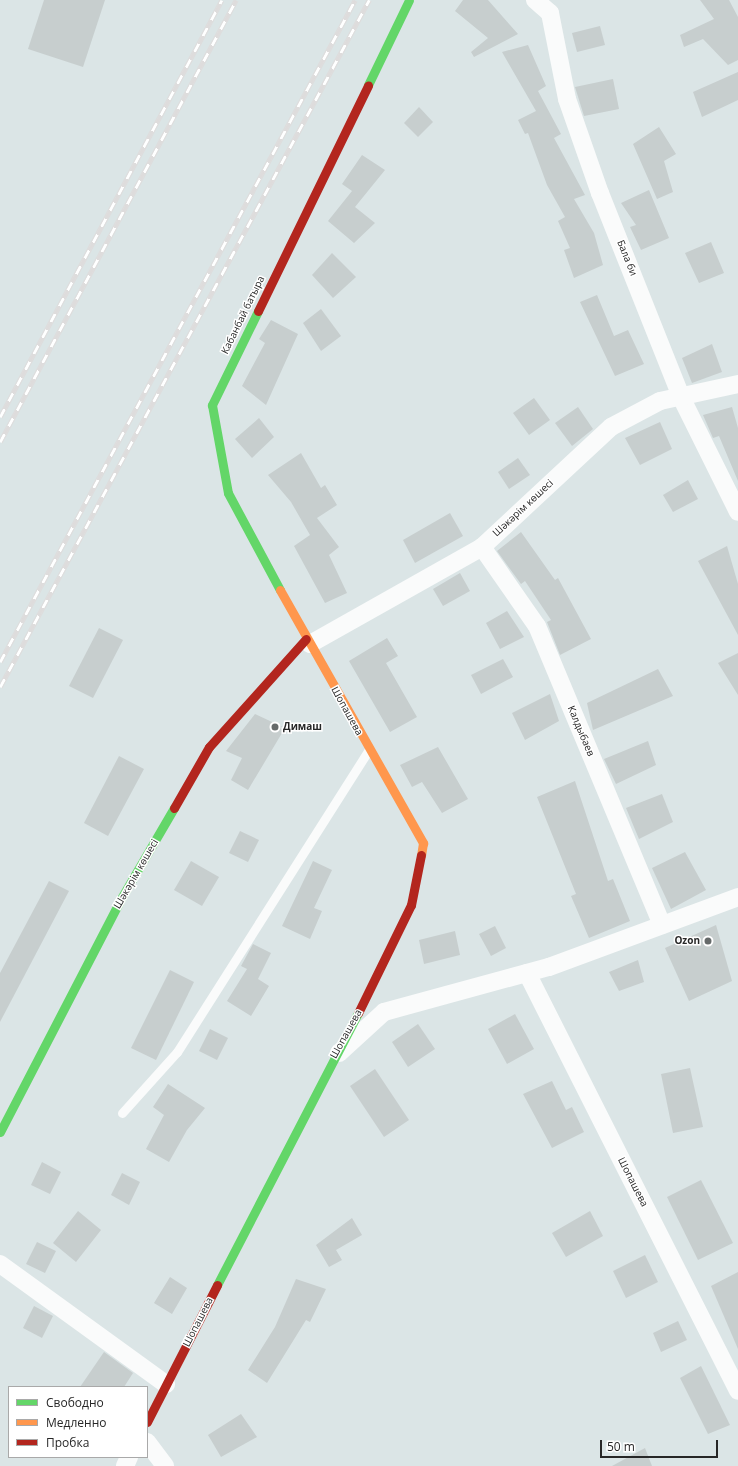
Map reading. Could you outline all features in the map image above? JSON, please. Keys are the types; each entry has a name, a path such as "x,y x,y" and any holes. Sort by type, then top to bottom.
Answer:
{"street":[{"name":"Кабанбай батыра","path":"308,642 228,493 212,406 409,0"},
{"name":"Бала би","path":"535,0 550,13 567,99 681,396 738,512"},
{"name":"Шәкәрім көшесі","path":"0,1132 119,902 209,748 308,642 482,547 611,427 660,401 738,384"},
{"name":"Калдыбаев","path":"482,547 537,626 662,925"},
{"name":"Шопашева","path":"148,1420 332,1059 377,979 411,905 423,844 368,750 308,642"},
{"path":"332,1059 384,1012 527,973 738,897"},
{"name":"Шопашева","path":"527,973 738,1391"},
{"path":"0,1264 166,1384"},
{"path":"148,1443 164,1466"}],"lane":[{"path":"122,1112 177,1052 368,750"}],"building":[{"path":"44,0 105,0 83,67 28,49"},
{"path":"463,0 488,0 518,34 474,57 471,52 488,38 455,11"},
{"path":"700,0 729,0 738,17 738,60 728,65 703,39 684,47 680,35 714,19"},
{"path":"600,26 605,45 577,52 572,33"},
{"path":"528,45 546,86 538,91 561,134 554,138 585,195 574,199 594,233 603,265 574,278 564,250 570,248 558,221 565,217 547,185 528,133 525,134 518,120 536,111 502,52"},
{"path":"738,72 738,100 702,117 693,92"},
{"path":"613,79 619,109 584,116 575,87"},
{"path":"419,107 433,122 418,137 404,123"},
{"path":"659,127 676,154 664,161 673,192 657,199 633,144"},
{"path":"362,155 385,170 355,207 375,223 354,243 328,221 352,191 342,184"},
{"path":"649,190 669,238 641,250 630,227 636,225 621,203"},
{"path":"711,242 724,273 699,283 685,253"},
{"path":"332,253 356,277 333,298 312,275"},
{"path":"597,295 614,336 628,330 644,364 615,376 580,302"},
{"path":"321,309 341,336 321,351 303,323"},
{"path":"271,320 298,334 266,405 242,386 265,343 259,339"},
{"path":"712,344 722,372 692,383 682,358"},
{"path":"534,398 550,420 529,435 513,413"},
{"path":"578,407 593,429 572,446 555,423"},
{"path":"732,407 738,428 738,481 719,436 713,438 703,415"},
{"path":"259,418 274,437 252,458 235,439"},
{"path":"660,422 672,449 640,465 625,438"},
{"path":"301,453 321,488 325,485 337,505 317,518 339,547 329,555 347,593 325,603 294,546 310,535 291,502 268,475"},
{"path":"518,458 530,475 509,489 498,472"},
{"path":"688,480 698,499 673,512 663,495"},
{"path":"450,513 463,536 415,563 403,540"},
{"path":"521,532 555,580 558,578 591,639 560,655 547,622 551,620 525,581 521,584 497,551"},
{"path":"727,546 738,584 738,635 698,561"},
{"path":"460,573 470,591 443,606 433,589"},
{"path":"507,611 524,637 500,649 486,623"},
{"path":"99,628 123,640 93,698 69,686"},
{"path":"387,638 398,656 386,663 417,717 390,732 349,661"},
{"path":"738,653 738,695 718,663"},
{"path":"503,659 513,677 481,694 471,675"},
{"path":"658,669 673,696 593,730 587,703"},
{"path":"550,694 559,721 525,740 512,713"},
{"path":"255,714 285,728 248,790 231,780 242,758 226,751"},
{"path":"648,741 656,765 616,784 604,759"},
{"path":"438,747 468,799 442,813 422,782 412,787 400,765"},
{"path":"119,756 144,769 108,836 84,823"},
{"path":"575,781 608,881 613,879 630,921 589,938 571,896 576,894 537,797"},
{"path":"662,794 673,822 639,839 626,808"},
{"path":"240,831 259,840 248,862 229,853"},
{"path":"685,852 706,890 671,909 652,868"},
{"path":"191,861 219,877 202,906 174,890"},
{"path":"313,861 332,870 314,908 322,911 310,939 282,926"},
{"path":"49,881 69,891 0,1022 0,973"},
{"path":"716,925 732,981 689,1001 665,948"},
{"path":"495,926 506,948 491,956 479,934"},
{"path":"455,931 460,955 424,964 419,940"},
{"path":"253,944 271,953 258,979 269,986 251,1016 227,1001 247,969 241,966"},
{"path":"638,960 644,982 619,991 609,972"},
{"path":"170,970 194,982 156,1060 131,1048"},
{"path":"515,1014 534,1049 507,1064 488,1029"},
{"path":"418,1024 435,1049 408,1067 392,1042"},
{"path":"210,1029 228,1038 217,1060 199,1051"},
{"path":"690,1068 703,1127 673,1133 661,1074"},
{"path":"375,1069 409,1120 384,1137 350,1086"},
{"path":"552,1081 566,1110 572,1107 584,1132 552,1148 523,1094"},
{"path":"168,1084 205,1108 187,1130 169,1162 146,1149 164,1115 153,1107"},
{"path":"42,1162 61,1172 50,1194 31,1185"},
{"path":"122,1173 140,1182 129,1205 111,1195"},
{"path":"701,1180 733,1243 698,1260 667,1197"},
{"path":"78,1211 101,1230 76,1262 53,1243"},
{"path":"590,1211 603,1236 566,1257 552,1233"},
{"path":"352,1218 362,1235 336,1250 342,1260 329,1267 316,1245"},
{"path":"37,1242 56,1251 45,1273 26,1264"},
{"path":"645,1255 658,1282 626,1298 613,1271"},
{"path":"738,1272 738,1349 711,1286"},
{"path":"170,1277 187,1288 172,1314 154,1303"},
{"path":"296,1279 326,1289 310,1322 306,1320 267,1383 248,1370 275,1327"},
{"path":"34,1306 53,1316 42,1338 23,1328"},
{"path":"678,1321 687,1340 661,1352 653,1333"},
{"path":"104,1352 133,1373 125,1386 81,1386"},
{"path":"701,1366 730,1425 708,1434 680,1378"},
{"path":"241,1414 257,1437 221,1457 208,1435"},
{"path":"645,1448 652,1466 612,1466"}],"railway":[{"path":"0,417 222,0"},
{"path":"0,442 236,0"},
{"path":"0,662 355,0"},
{"path":"0,687 369,0"}],"traffic: fast":[{"path":"368,85 409,0"},
{"path":"258,311 212,405 228,493 280,590"},
{"path":"0,1132 119,902 174,808"},
{"path":"217,1285 358,1013"}],"traffic: slow":[{"path":"280,590 423,843 421,855"}],"traffic: jam":[{"path":"258,311 368,85"},
{"path":"174,808 209,747 306,639"},
{"path":"358,1013 411,905 421,855"},
{"path":"148,1420 217,1285"}],"place":[{"name":"Димаш","path":"275,727"},
{"name":"Ozon","path":"708,941"}]}
